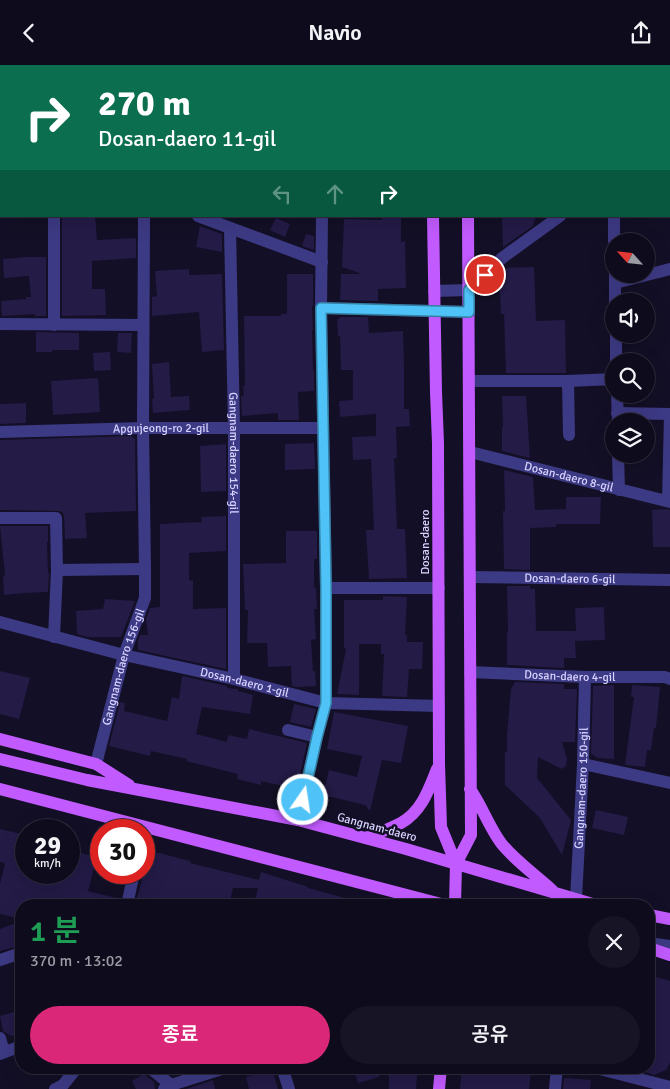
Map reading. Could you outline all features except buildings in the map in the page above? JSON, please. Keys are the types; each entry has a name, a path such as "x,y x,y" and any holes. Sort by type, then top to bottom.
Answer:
{"main road":[{"name":"Dosan-daero","path":"433,217 438,443 439,764 441,827 456,864 455,899"},
{"name":"Dosan-daero","path":"456,864 470,835 468,217"},
{"path":"0,739 96,764 136,789"},
{"name":"Gangnam-daero","path":"0,759 87,780 298,821 366,838 576,899"},
{"path":"366,838 401,823 413,814 426,796 439,764"},
{"path":"470,789 502,844 556,893"},
{"path":"0,790 105,819"},
{"path":"155,833 409,899"},
{"path":"655,916 670,919"},
{"path":"655,950 670,955"},
{"path":"439,1089 440,1074"}],"street":[{"path":"54,217 54,325"},
{"name":"Gangnam-daero 156-gil","path":"96,764 124,655 145,598 143,428 144,217"},
{"path":"201,217 322,262"},
{"path":"298,821 326,703 321,308 322,217"},
{"path":"434,291 469,290 502,258 559,217"},
{"path":"614,217 614,233"},
{"name":"Gangnam-daero 154-gil","path":"230,227 234,428 234,679"},
{"path":"655,271 670,269"},
{"path":"321,308 469,312"},
{"path":"0,324 143,325"},
{"path":"469,381 605,379"},
{"path":"568,381 568,435"},
{"name":"Dosan-daero 8-gil","path":"470,451 669,502 670,414 655,415"},
{"name":"Apgujeong-ro 2-gil","path":"0,432 143,428 323,428"},
{"path":"618,463 619,490"},
{"path":"0,518 56,518 57,570 54,637"},
{"path":"57,570 146,569"},
{"name":"Dosan-daero 6-gil","path":"470,577 670,580"},
{"path":"326,588 439,588"},
{"name":"Dosan-daero 1-gil","path":"0,622 124,655 234,679 326,703 439,706"},
{"name":"Dosan-daero 4-gil","path":"470,672 585,677 668,677"},
{"name":"Gangnam-daero 150-gil","path":"576,899 583,764 585,677"},
{"path":"288,730 317,737"},
{"path":"583,764 670,783"},
{"path":"128,899 132,884"},
{"path":"655,944 670,946"},
{"path":"0,960 15,955"},
{"path":"0,1038 2,1053 15,1048"},
{"path":"54,1089 63,1085 72,1074"},
{"path":"156,1074 168,1087 207,1074"},
{"path":"284,1074 289,1089"},
{"path":"555,1089 556,1074"},
{"path":"619,1074 670,1087"}],"route":[{"path":"303,800 326,703 321,308 469,312 469,290 485,275"}]}
